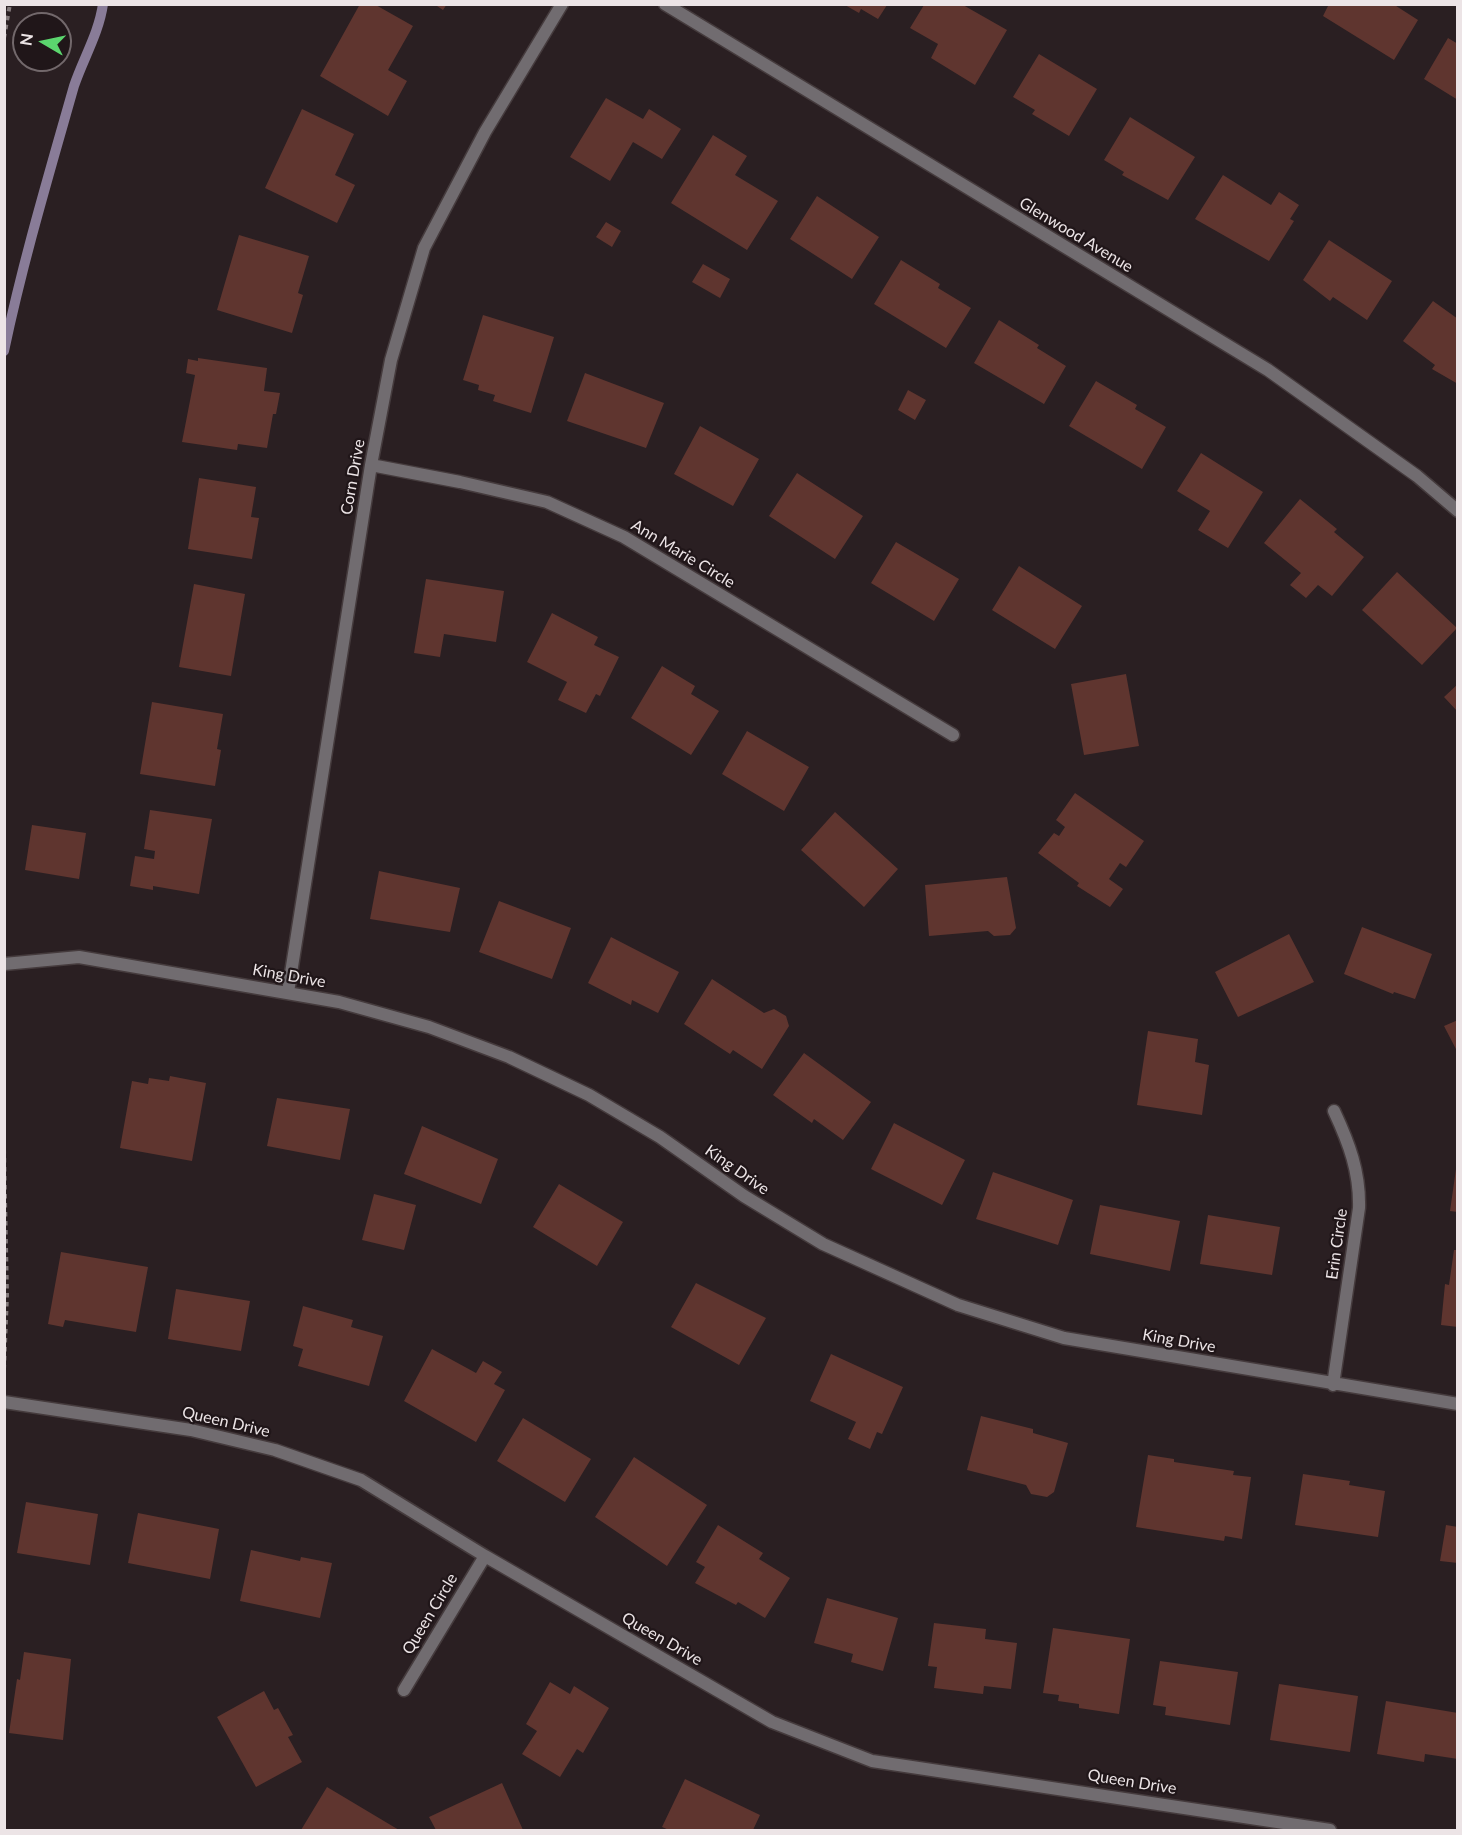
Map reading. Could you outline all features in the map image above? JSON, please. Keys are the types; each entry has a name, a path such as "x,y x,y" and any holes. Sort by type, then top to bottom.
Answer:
{"street":[{"name":"Corn Drive","path":"288,992 371,465 391,360 424,248 484,132 562,4"},
{"name":"Glenwood Avenue","path":"665,4 1268,370 1417,476 1458,511"},
{"name":"Ann Marie Circle","path":"371,465 547,502 624,537 953,735"},
{"name":"King Drive","path":"4,964 79,957 339,1002 429,1027 466,1039 548,1074 660,1137 744,1196 823,1244 958,1305 1064,1338 1458,1404"},
{"name":"Erin Circle","path":"1333,1384 1359,1208 1359,1186 1348,1142 1334,1111"},
{"name":"Queen Drive","path":"4,1402 191,1430 325,1465 361,1480 397,1500 485,1556 772,1722 872,1761 1330,1830"},
{"name":"Queen Circle","path":"404,1690 485,1556"}],"path":[{"path":"4,38 10,4"},
{"path":"4,1149 7,1295 4,1369"}],"building":[{"path":"360,4 374,4 413,26 388,70 407,81 388,116 320,76"},
{"path":"434,4 447,4 443,10"},
{"path":"1329,4 1393,4 1418,20 1394,60 1323,16"},
{"path":"845,5 887,5 878,19 861,9 859,13"},
{"path":"924,5 963,5 1007,30 975,85 931,58 938,44 910,28"},
{"path":"1448,38 1458,44 1458,100 1424,79"},
{"path":"1039,54 1097,89 1069,136 1032,114 1035,110 1013,97"},
{"path":"606,98 643,119 649,109 681,129 662,159 633,142 610,181 570,157"},
{"path":"302,109 354,134 335,175 355,185 337,223 265,188"},
{"path":"1130,117 1195,157 1168,200 1122,175 1124,172 1104,160"},
{"path":"713,135 747,156 735,175 778,201 747,250 671,203"},
{"path":"1223,175 1271,205 1279,192 1299,205 1290,219 1294,221 1269,261 1195,219"},
{"path":"817,196 879,237 852,279 790,239"},
{"path":"606,222 621,231 612,247 596,237"},
{"path":"239,235 309,256 298,293 303,295 292,333 217,310"},
{"path":"1329,240 1392,281 1367,320 1333,297 1330,301 1303,280"},
{"path":"901,260 940,284 938,288 971,308 946,348 874,304"},
{"path":"703,264 730,279 720,298 692,282"},
{"path":"1433,301 1458,319 1458,384 1432,369 1435,365 1403,341"},
{"path":"483,315 554,337 531,413 493,401 495,395 478,390 479,385 463,380"},
{"path":"999,320 1039,345 1037,348 1066,366 1044,404 974,363"},
{"path":"198,358 267,368 264,391 280,393 276,414 273,414 267,448 238,444 237,450 182,442 195,375 186,373 188,359 198,361"},
{"path":"585,373 664,403 646,448 567,421"},
{"path":"1096,381 1137,405 1135,409 1166,427 1142,469 1069,426"},
{"path":"908,390 926,400 915,420 898,410"},
{"path":"700,426 759,459 733,506 674,474"},
{"path":"1201,453 1263,492 1228,548 1198,530 1210,511 1177,491"},
{"path":"797,473 863,516 835,559 769,516"},
{"path":"199,478 256,487 251,517 259,518 252,559 188,549"},
{"path":"1300,499 1337,529 1334,532 1364,557 1332,596 1318,585 1306,598 1290,585 1301,573 1264,543"},
{"path":"896,542 959,579 934,621 871,583"},
{"path":"1019,566 1082,606 1055,649 992,610"},
{"path":"1397,572 1457,628 1422,665 1362,610"},
{"path":"426,579 504,591 496,642 444,634 440,657 414,653"},
{"path":"194,584 245,594 231,676 179,667"},
{"path":"552,613 598,637 594,645 619,657 600,696 596,694 586,713 558,700 567,682 527,662"},
{"path":"662,666 695,686 691,694 719,711 691,755 631,718"},
{"path":"1126,674 1139,746 1084,755 1071,684"},
{"path":"1458,684 1458,712 1444,697"},
{"path":"152,702 223,714 217,749 221,750 215,786 140,774"},
{"path":"747,731 809,767 784,811 722,774"},
{"path":"1075,793 1144,841 1126,867 1120,863 1109,879 1123,889 1110,907 1077,886 1079,883 1038,853 1054,833 1059,836 1065,827 1056,820"},
{"path":"150,810 212,819 199,894 153,886 153,890 130,886 135,856 154,859 155,851 144,849"},
{"path":"835,812 898,869 864,907 801,850"},
{"path":"32,825 86,833 79,879 25,870"},
{"path":"379,871 460,888 450,932 370,919"},
{"path":"1007,877 1016,928 1010,935 994,936 988,931 929,936 925,885"},
{"path":"499,901 571,928 552,979 479,952"},
{"path":"1362,927 1432,954 1415,999 1394,992 1393,994 1344,974"},
{"path":"1289,934 1314,982 1238,1017 1215,972"},
{"path":"611,937 679,972 658,1013 632,1000 631,1005 588,983"},
{"path":"712,979 764,1013 774,1009 786,1016 789,1026 762,1069 733,1050 730,1054 684,1024"},
{"path":"1458,1020 1458,1053 1444,1026"},
{"path":"1148,1031 1198,1039 1195,1062 1209,1065 1202,1115 1137,1105"},
{"path":"804,1053 871,1102 843,1140 814,1119 812,1123 773,1095"},
{"path":"170,1076 206,1083 192,1161 120,1148 132,1081 148,1084 149,1078 169,1081"},
{"path":"277,1098 350,1109 340,1160 267,1146"},
{"path":"894,1123 965,1160 942,1205 871,1169"},
{"path":"422,1126 498,1159 481,1204 404,1174"},
{"path":"1456,1169 1458,1169 1458,1212 1450,1211"},
{"path":"993,1172 1073,1200 1058,1245 976,1219"},
{"path":"559,1184 623,1222 597,1266 533,1227"},
{"path":"374,1194 416,1205 404,1250 362,1240"},
{"path":"1100,1205 1180,1221 1170,1271 1090,1254"},
{"path":"1208,1215 1280,1227 1272,1275 1200,1264"},
{"path":"1454,1250 1458,1250 1458,1327 1441,1325 1445,1284 1449,1285"},
{"path":"61,1252 148,1267 136,1332 65,1320 63,1327 48,1324"},
{"path":"696,1283 766,1318 739,1365 671,1327"},
{"path":"176,1289 250,1301 241,1351 168,1339"},
{"path":"303,1306 353,1320 351,1327 383,1336 369,1386 298,1366 303,1349 293,1346"},
{"path":"432,1349 476,1373 483,1361 502,1372 494,1384 505,1390 476,1442 404,1401"},
{"path":"831,1354 903,1387 882,1434 877,1432 870,1449 848,1439 856,1422 810,1401"},
{"path":"981,1416 1033,1429 1033,1433 1068,1443 1054,1492 1047,1497 1031,1494 1026,1485 967,1470"},
{"path":"523,1418 591,1459 565,1502 497,1461"},
{"path":"1148,1455 1174,1459 1174,1462 1234,1471 1233,1475 1251,1477 1242,1539 1225,1536 1224,1541 1136,1527"},
{"path":"634,1457 707,1505 667,1566 595,1517"},
{"path":"1303,1474 1350,1481 1349,1485 1385,1491 1378,1537 1295,1525"},
{"path":"26,1502 98,1514 90,1565 17,1553"},
{"path":"138,1513 219,1529 210,1579 128,1563"},
{"path":"718,1525 763,1553 759,1559 790,1578 765,1618 738,1602 736,1605 695,1583 705,1567 696,1562"},
{"path":"1446,1525 1458,1527 1458,1563 1440,1561"},
{"path":"251,1550 300,1561 301,1557 332,1563 320,1618 240,1601"},
{"path":"827,1598 898,1618 883,1671 851,1662 853,1654 814,1643"},
{"path":"934,1623 986,1629 985,1639 1017,1643 1011,1689 984,1686 983,1694 934,1688 937,1667 928,1666"},
{"path":"1053,1628 1130,1639 1119,1714 1079,1708 1079,1704 1058,1701 1059,1695 1043,1693"},
{"path":"24,1652 71,1659 63,1740 9,1733 17,1679 20,1680"},
{"path":"1160,1661 1238,1672 1230,1725 1165,1715 1166,1707 1153,1705"},
{"path":"550,1682 570,1694 574,1686 609,1708 583,1753 577,1749 560,1777 522,1754 537,1731 526,1724"},
{"path":"1279,1684 1358,1696 1350,1752 1270,1740"},
{"path":"264,1691 274,1710 278,1708 293,1735 288,1737 302,1762 256,1787 217,1717"},
{"path":"1386,1701 1458,1713 1458,1759 1425,1754 1424,1762 1377,1754"},
{"path":"685,1779 760,1815 753,1830 669,1830 662,1827"},
{"path":"502,1783 523,1830 436,1830 429,1817"},
{"path":"327,1787 399,1830 301,1830"}],"waterway":[{"path":"4,351 55,152 74,86 94,36 103,4"}]}
